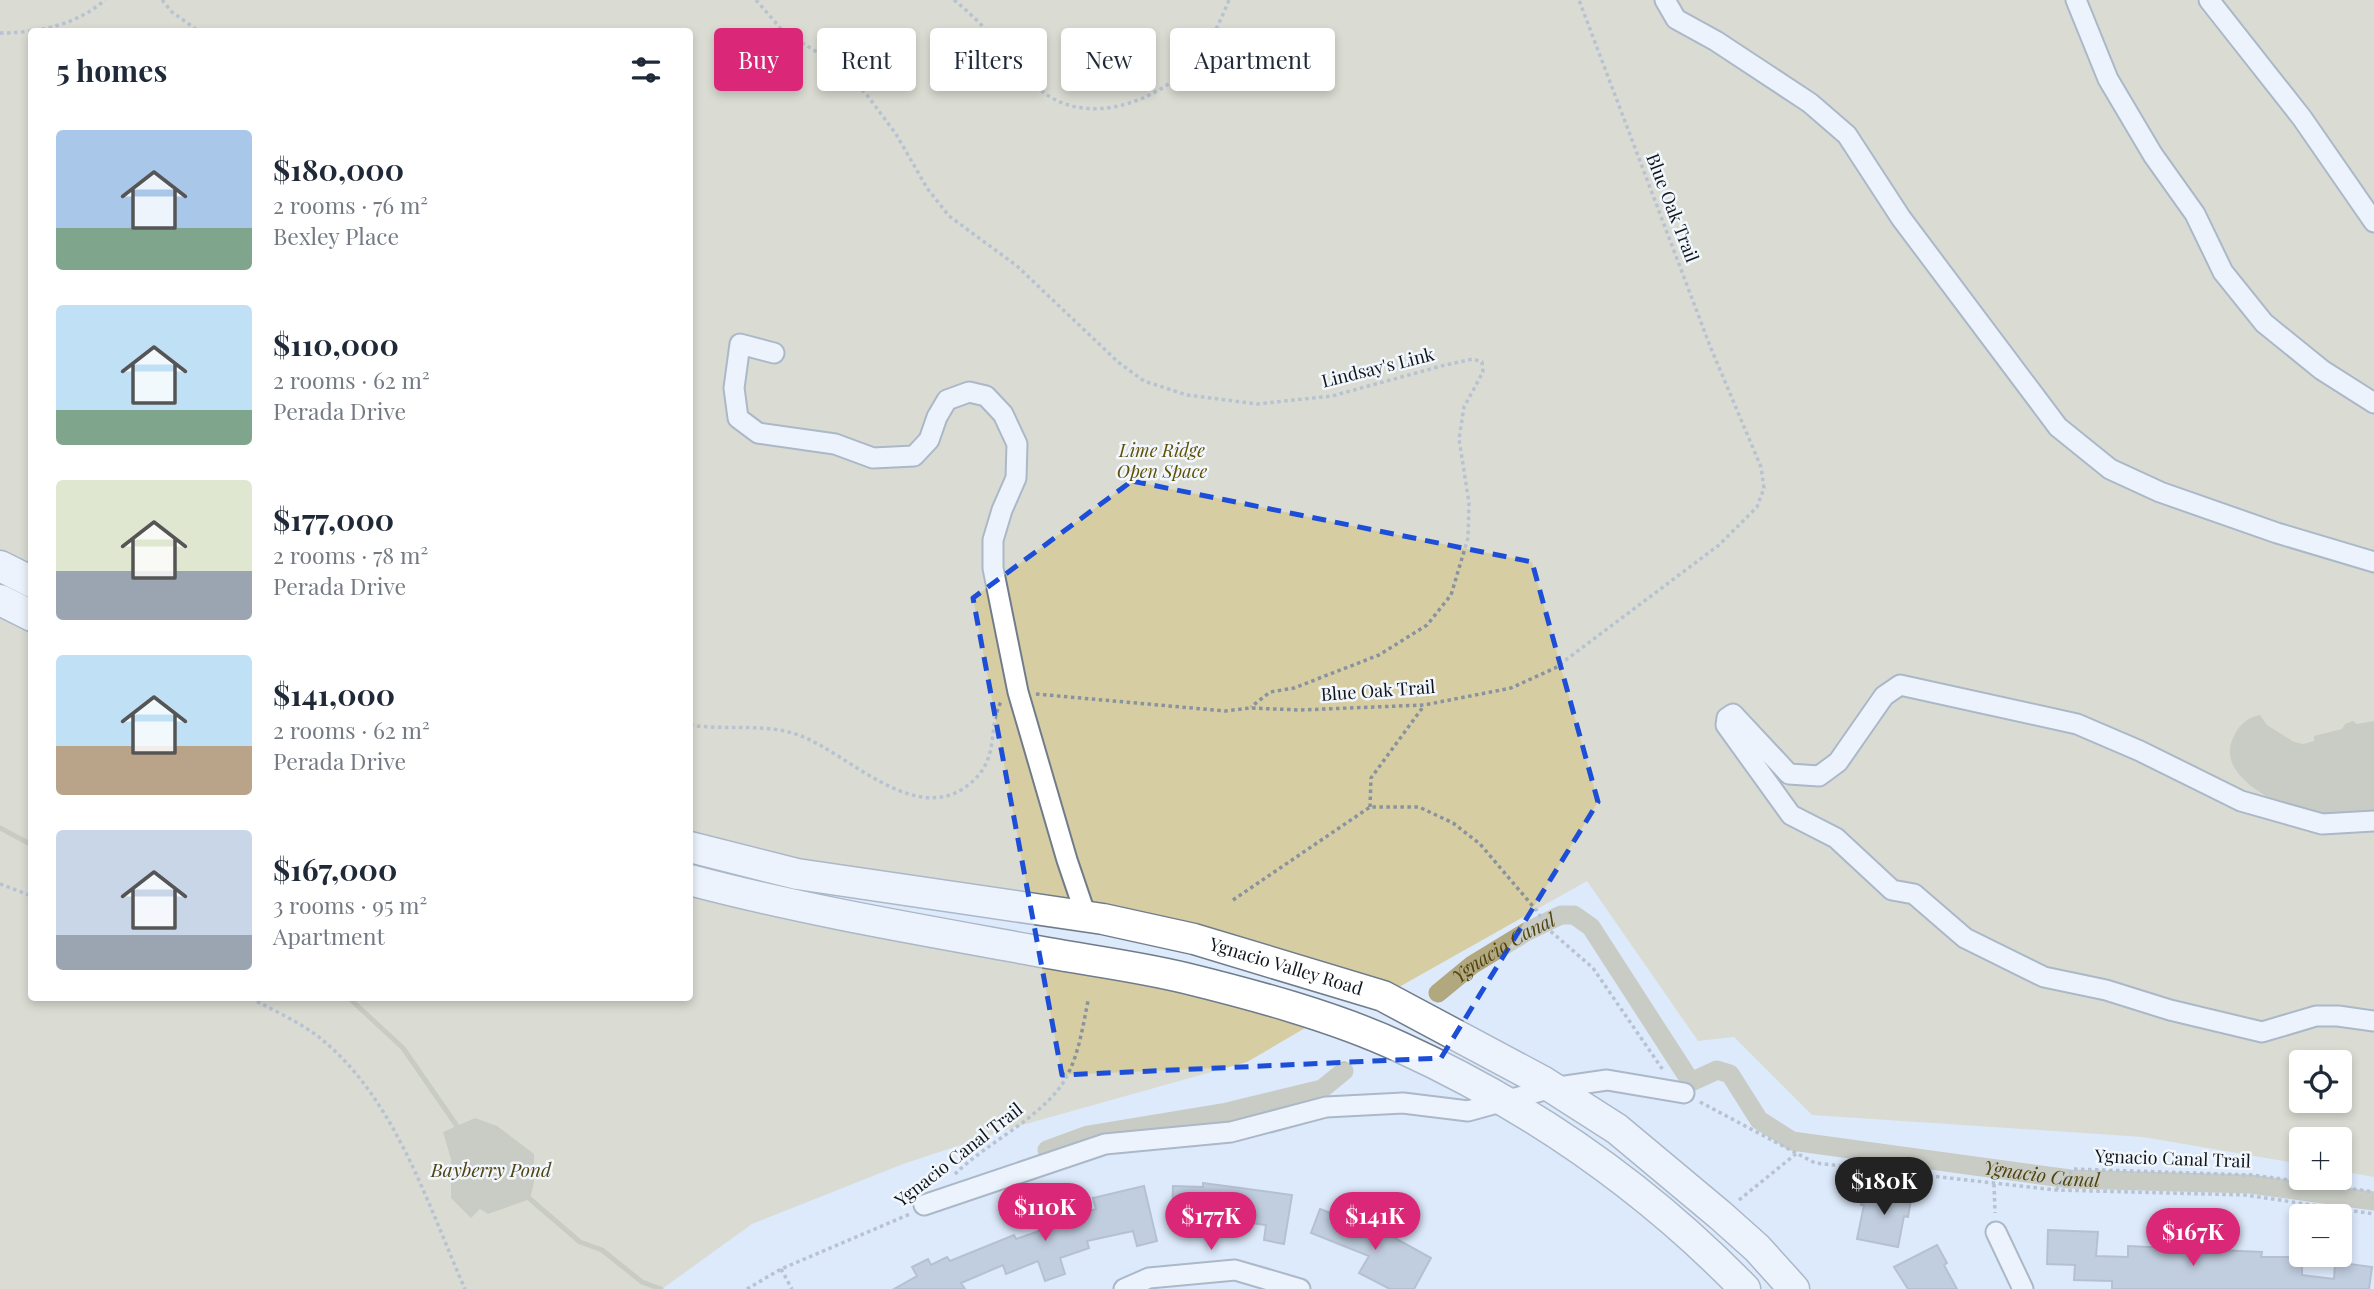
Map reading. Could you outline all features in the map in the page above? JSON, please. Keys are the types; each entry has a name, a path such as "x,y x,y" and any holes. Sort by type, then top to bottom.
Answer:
{"highway":[{"path":"0,566 28,580"},
{"path":"0,600 28,614"},
{"name":"Ygnacio Valley Road","path":"693,848 797,873 1086,916 1194,939 1383,996 1552,1088 1617,1129 1684,1182 1757,1248 1794,1289"},
{"path":"693,881 860,919 1184,978 1324,1017 1400,1047 1537,1120 1613,1171 1745,1289"}],"street":[{"path":"1665,0 1676,19 1716,41 1810,103 1847,135 1901,218 2057,427 2110,469 2160,492 2277,533 2374,562"},
{"path":"2076,0 2108,79 2153,155 2195,214 2223,272 2264,323 2322,370 2374,403"},
{"path":"2209,0 2302,118 2374,222"},
{"path":"774,353 740,344 734,388 738,418 758,433 835,444 873,458 894,458 914,456 929,440 937,417 947,400 969,392 986,396 1003,414 1017,444 1016,478 993,540 993,568 1018,692 1086,916"},
{"path":"2374,821 2322,824 2241,801 2140,751 2077,724 1900,685 1884,696 1838,761 1819,776 1789,775 1733,715 1727,718 1726,725 1791,815 1836,838 1892,890 1913,894 1965,938 2044,977 2106,990 2170,1010 2262,1032 2316,1016 2374,1021"},
{"path":"924,1205 1105,1144 1231,1132 1326,1107 1403,1103 1468,1111 1552,1088 1607,1080 1684,1093"},
{"path":"1996,1232 2022,1289"},
{"path":"1124,1289 1149,1278 1235,1270 1300,1289"}],"path":[{"path":"47,28 61,25 105,0"},
{"path":"162,0 172,12 194,28"},
{"name":"Lindsay's Link","path":"756,0 783,31 836,64 867,95 896,134 927,188 949,216 1017,266 1118,362 1144,381 1187,395 1257,404 1332,396 1445,365 1473,359 1482,362 1483,372 1464,407 1458,439 1469,503 1468,538 1451,596 1427,625 1379,655 1294,688 1270,692 1250,708"},
{"path":"954,0 970,12 1043,92 1070,105 1092,110 1121,108 1166,85 1197,58 1217,29 1229,0"},
{"name":"Blue Oak Trail","path":"1018,692 1225,711 1250,708 1300,710 1424,705 1511,688 1555,668 1587,647 1719,545 1758,507 1764,488 1761,467 1710,346 1579,0"},
{"path":"0,33 28,32"},
{"path":"693,725 710,728 762,726 802,736 894,790 915,796 940,797 961,791 989,762 996,713 1001,701 1018,692"},
{"path":"1370,807 1371,778 1424,705"},
{"path":"1233,900 1370,807 1419,807 1452,823 1480,844 1537,911 1548,929 1593,968 1667,1076 1684,1093 1815,1163 2056,1190 2245,1195 2374,1214"},
{"path":"0,884 28,894"},
{"path":"256,1001 318,1037 346,1062 377,1101 401,1144 465,1289"},
{"name":"Ygnacio Canal Trail","path":"954,1175 970,1159 1040,1109 1067,1078 1076,1056 1088,1001"},
{"path":"1720,1215 1797,1153"},
{"name":"Ygnacio Canal Trail","path":"2056,1190 2073,1169 2253,1175 2374,1192"},
{"path":"1994,1184 1994,1192"},
{"name":"Ygnacio Canal Trail","path":"747,1289 781,1269 903,1218 924,1205"},
{"path":"781,1269 792,1289"}],"highlighted area":[{"path":"1132,481 1532,562 1598,802 1441,1058 1062,1075 973,598"}],"green space":[{"name":"Lime Ridge Open Space","path":"0,0 2374,0 2374,1177 2352,1173 2352,1127 2289,1127 2289,1162 2143,1137 1812,1115 1734,1037 1698,1041 1587,881 1383,996 1292,968 693,848 693,28 28,28 28,580 0,566"},
{"path":"0,600 28,614 28,1001 693,1001 693,881 1324,1017 1247,1062 1015,1127 903,1164 752,1224 662,1289 0,1289"}],"water":[{"path":"2260,715 2267,725 2294,742 2303,744 2314,741 2314,736 2342,729 2345,724 2353,721 2357,724 2374,721 2374,814 2309,814 2282,804 2253,788 2233,765 2230,752 2233,738 2240,726"},
{"name":"Bayberry Pond","path":"475,1118 497,1126 534,1154 534,1182 530,1199 488,1214 480,1209 471,1218 451,1198 451,1159 443,1132"}],"building":[{"path":"1203,1183 1292,1195 1284,1244 1264,1240 1266,1225 1216,1218 1172,1218 1173,1186 1203,1187"},
{"path":"1144,1186 1157,1241 1137,1246 1133,1231 1087,1241 1089,1248 1060,1258 1065,1274 1045,1281 1038,1261 1006,1274 1003,1265 961,1283 965,1289 894,1289 917,1276 912,1267 928,1259 931,1265 947,1257 950,1261 1014,1235 1016,1239 1042,1230 1039,1222 1055,1217 1057,1223 1096,1209 1093,1198"},
{"path":"1890,1190 1912,1194 1908,1217 1904,1216 1898,1247 1857,1239 1864,1191 1890,1195"},
{"path":"1320,1209 1381,1233 1382,1231 1431,1258 1414,1289 1390,1289 1359,1273 1369,1256 1311,1233"},
{"path":"2048,1230 2098,1232 2096,1256 2128,1257 2128,1246 2262,1252 2261,1257 2289,1257 2289,1267 2302,1267 2302,1275 2334,1279 2335,1267 2352,1267 2352,1264 2372,1267 2369,1289 2112,1289 2112,1281 2074,1280 2075,1265 2047,1264"},
{"path":"1937,1245 1957,1289 1908,1289 1894,1267"}],"waterway":[{"path":"0,828 28,843"},
{"name":"Ygnacio Canal","path":"1438,993 1472,965 1526,932 1561,915 1574,915 1591,927 1691,1082 1717,1070 1730,1074 1759,1120 1792,1141 2070,1179 2250,1184 2374,1201"},
{"path":"352,1001 403,1048 457,1126"},
{"name":"Ygnacio Canal","path":"1047,1150 1088,1135 1227,1112 1322,1089 1344,1071"},
{"path":"530,1199 580,1242 602,1250 642,1282 661,1289"}]}
